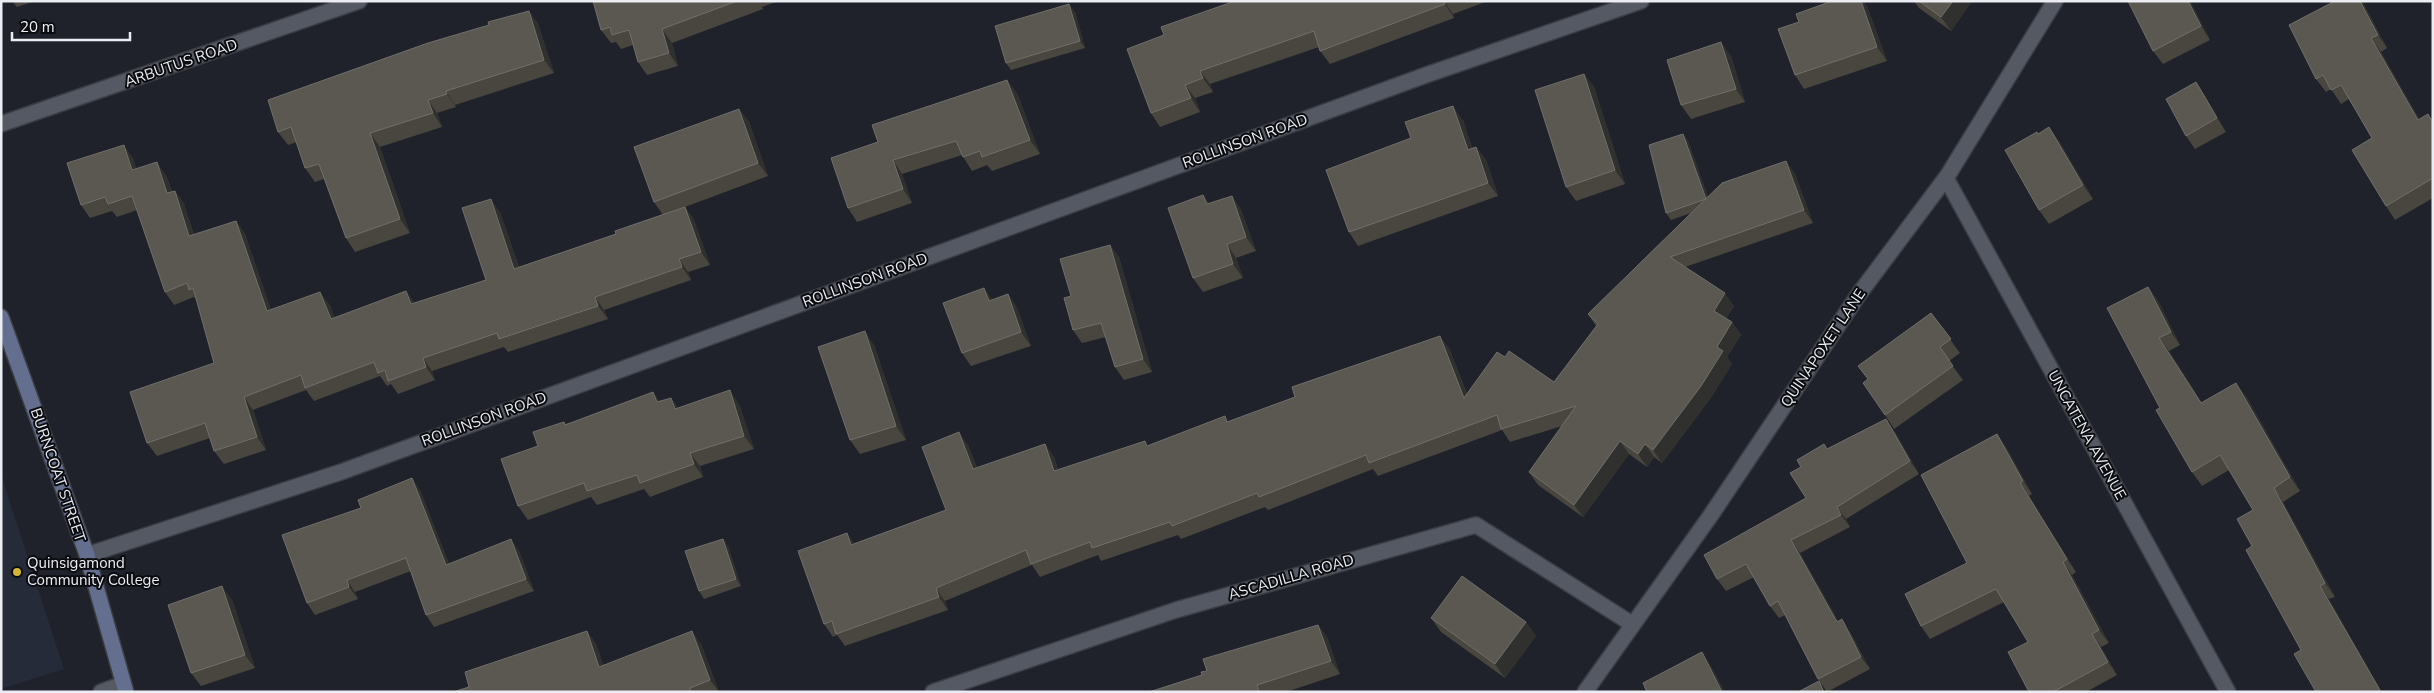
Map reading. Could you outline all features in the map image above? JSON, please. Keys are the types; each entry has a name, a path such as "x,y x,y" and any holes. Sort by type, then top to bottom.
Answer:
{"main road":[{"name":"BURNCOAT STREET","path":"1,317 86,555 125,688"}],"street":[{"name":"ARBUTUS ROAD","path":"1,124 360,1"},
{"name":"ROLLINSON ROAD","path":"86,555 341,472 1426,75 1641,1"},
{"name":"QUINAPOXET LANE","path":"1585,692 1632,624 1661,588 1859,294 1946,178 2055,1"},
{"name":"UNCATENA AVENUE","path":"1946,178 2228,692"},
{"name":"ASCADILLA ROAD","path":"933,692 1176,610 1476,525 1632,624"},
{"path":"101,692 125,688"}],"shaded area":[{"name":"Quinsigamond Community College","path":"1,475 64,669 1,689"}],"building":[{"path":"593,1 737,1 662,29 669,53 638,62 629,30 612,35 610,27 601,30"},
{"path":"1235,1 1444,1 1445,4 1320,51 1314,31 1200,71 1203,78 1185,85 1191,98 1151,113 1127,49 1164,35 1161,27"},
{"path":"1832,1 1861,1 1877,47 1795,75 1778,29 1799,22 1796,14"},
{"path":"1919,1 1953,1 1941,17"},
{"path":"2128,1 2188,1 2201,26 2153,51"},
{"path":"2335,1 2360,1 2378,35 2371,38 2418,120 2428,114 2433,123 2433,178 2386,206 2352,150 2372,138 2341,85 2331,90 2323,75 2316,79 2289,25"},
{"path":"1069,4 1080,41 1006,63 995,26"},
{"path":"529,11 544,60 446,91 447,94 428,100 433,113 370,133 400,219 346,238 319,164 305,168 291,127 278,132 268,100 428,43 489,25 488,22"},
{"path":"1721,42 1736,89 1681,105 1667,60"},
{"path":"1584,74 1615,170 1566,187 1535,90"},
{"path":"1007,80 1030,140 982,157 980,151 963,157 956,141 893,160 903,189 848,208 831,158 878,142 872,125"},
{"path":"2196,82 2217,118 2186,136 2166,99"},
{"path":"1453,106 1468,150 1476,147 1488,183 1349,232 1326,170 1411,138 1405,122"},
{"path":"739,109 758,163 654,202 634,147"},
{"path":"2049,127 2083,185 2039,210 2005,150"},
{"path":"1683,134 1706,199 1666,213 1649,145"},
{"path":"124,145 132,170 157,162 167,193 175,191 189,236 236,221 267,311 320,292 331,319 406,291 411,304 486,280 462,208 491,199 514,269 616,234 615,231 685,207 701,252 679,259 682,267 595,297 598,306 499,339 497,333 423,358 426,367 388,381 385,370 378,373 374,362 305,388 301,375 244,397 257,437 214,451 205,423 147,443 130,392 214,363 193,288 189,290 187,283 165,292 132,196 108,204 105,197 81,205 67,163"},
{"path":"1786,161 1804,210 1670,257 1725,293 1714,311 1732,322 1717,347 1723,351 1701,386 1653,450 1645,444 1638,454 1620,441 1574,505 1529,472 1576,406 1501,429 1497,415 1369,463 1366,455 1259,497 1257,493 1172,526 1170,522 1092,548 1090,542 1031,564 1026,550 936,588 939,597 836,634 832,621 824,624 798,551 847,533 851,545 946,510 922,447 959,432 973,469 1045,444 1054,471 1145,441 1147,446 1225,416 1227,422 1295,397 1292,387 1440,336 1464,398 1497,352 1505,357 1509,351 1554,382 1598,324 1588,314 1722,183"},
{"path":"1203,195 1207,204 1232,196 1246,237 1227,244 1233,264 1193,278 1168,208"},
{"path":"1110,245 1143,359 1115,367 1101,323 1073,330 1064,298 1071,296 1060,259"},
{"path":"2148,287 2171,332 2159,338 2201,403 2236,383 2290,477 2274,488 2325,583 2320,586 2381,692 2316,692 2294,654 2301,650 2246,550 2252,546 2237,519 2253,510 2220,455 2192,472 2156,410 2160,408 2107,308"},
{"path":"984,288 989,301 1008,294 1021,332 962,353 943,303"},
{"path":"1931,313 1951,339 1940,347 1953,366 1885,415 1863,383 1868,379 1858,366"},
{"path":"865,331 896,426 850,440 818,347"},
{"path":"730,390 744,436 690,453 694,464 640,483 637,475 587,491 584,483 518,506 501,459 538,446 533,432 564,422 565,425 653,392 657,402 671,398 675,409"},
{"path":"1886,419 1910,461 1837,507 1841,515 1791,540 1837,622 1842,619 1861,657 1818,679 1778,601 1770,606 1746,564 1717,579 1704,555 1806,498 1790,473 1801,467 1797,460 1824,444 1827,449"},
{"path":"1997,434 2023,481 2020,483 2067,559 2063,562 2099,630 2092,634 2108,662 2053,692 2029,692 2008,652 2028,642 1996,589 1921,626 1905,594 1967,563 1921,475"},
{"path":"412,478 446,565 511,539 526,579 426,615 406,558 347,580 349,587 307,603 282,535 361,508 358,500"},
{"path":"723,539 736,579 699,591 685,551"},
{"path":"1462,576 1526,622 1495,664 1431,618"},
{"path":"222,586 245,655 191,673 168,605"},
{"path":"1318,625 1331,661 1257,685 1259,692 1149,692 1202,675 1201,672 1207,671 1203,659"},
{"path":"587,631 599,667 692,631 710,680 690,688 691,692 453,692 469,687 465,672"},
{"path":"1702,652 1722,692 1647,692 1643,683"},
{"path":"1819,681 1824,692 1798,692"}],"place":[{"name":"Quinsigamond Community College","path":"17,572"}]}
